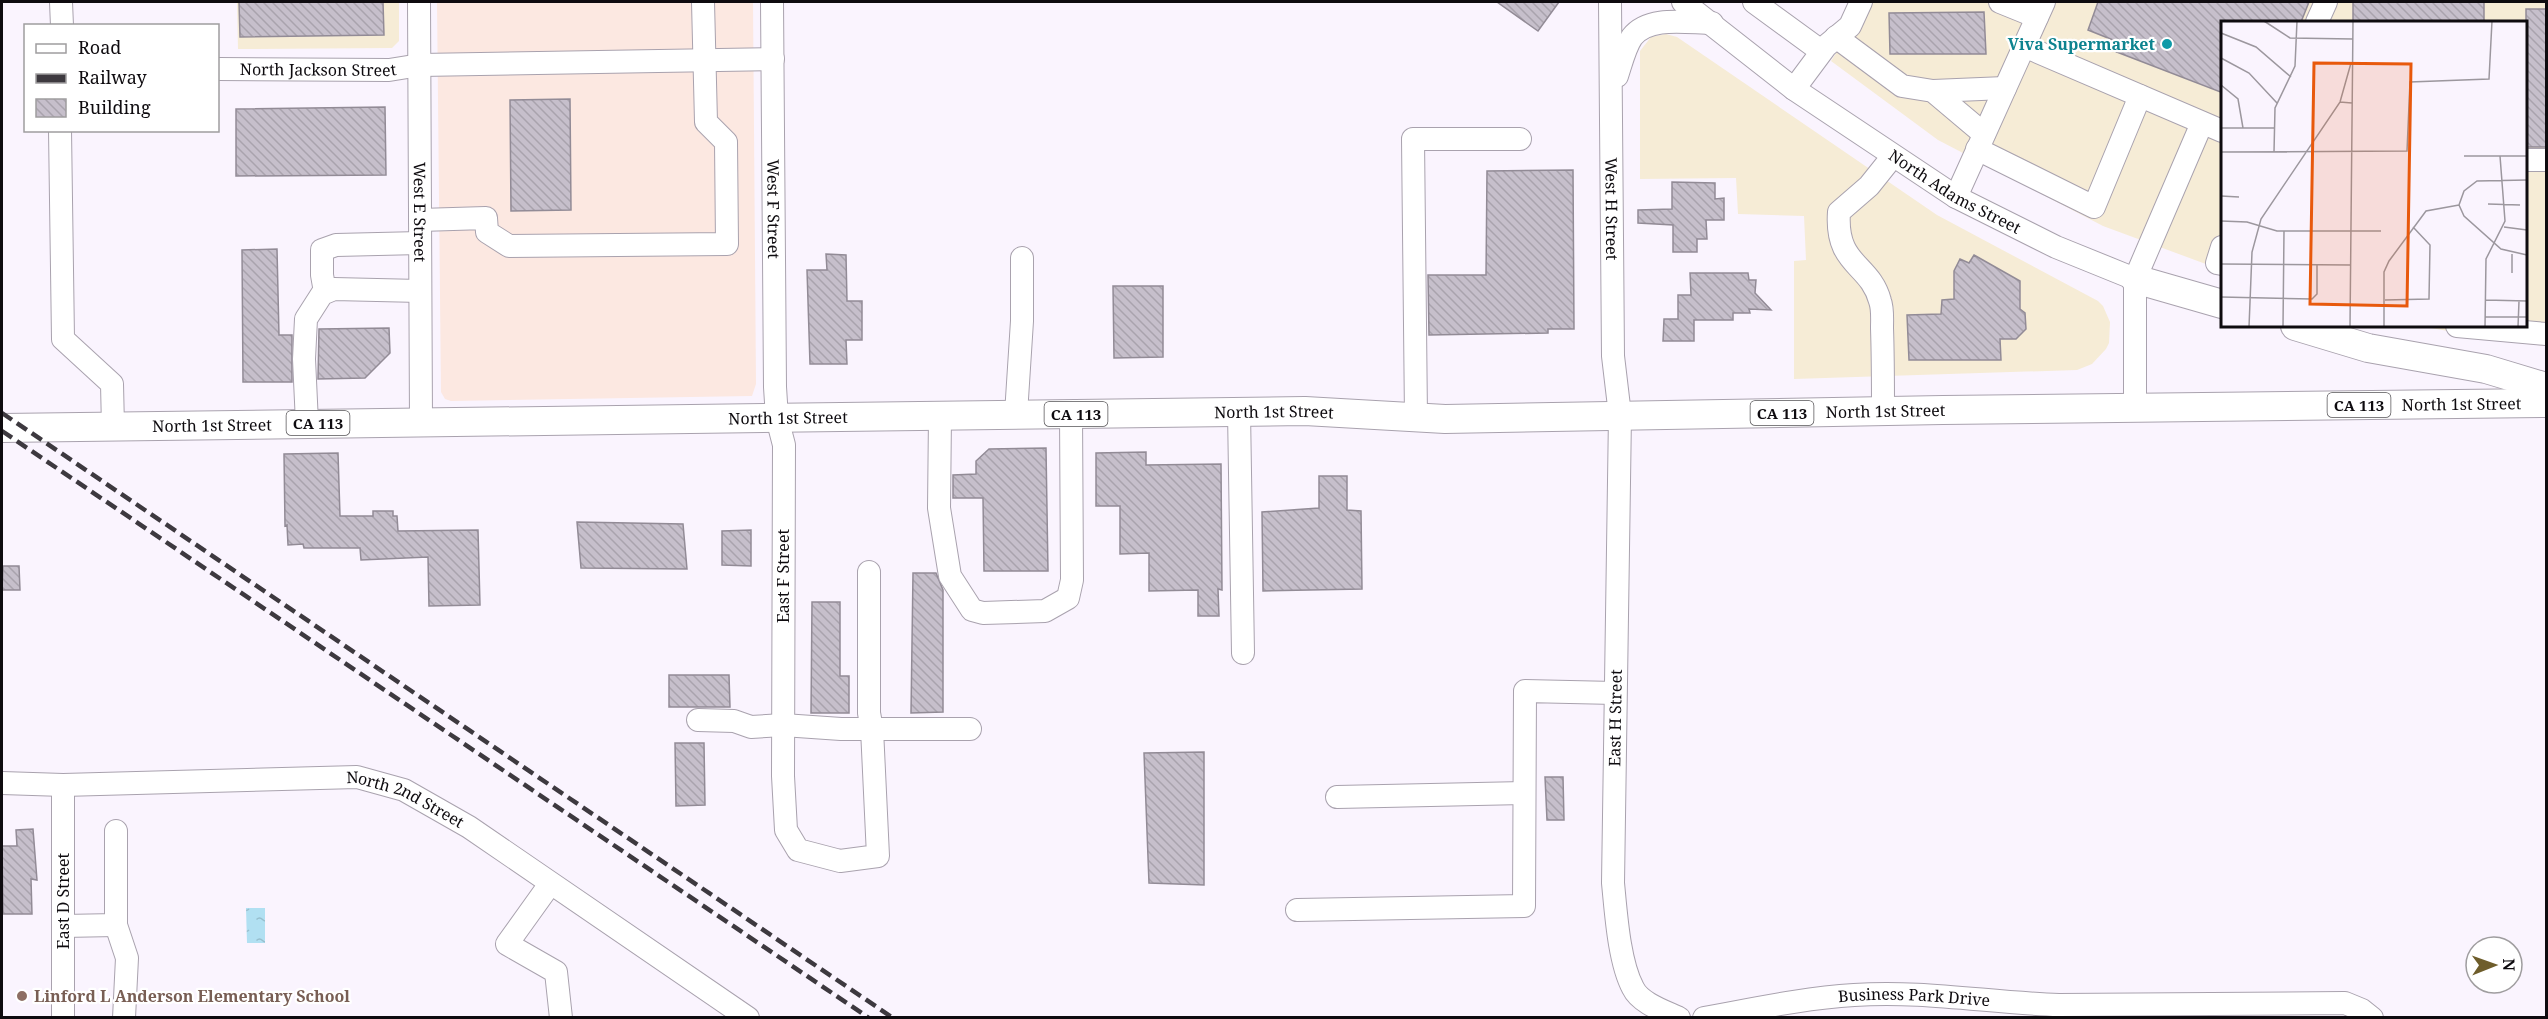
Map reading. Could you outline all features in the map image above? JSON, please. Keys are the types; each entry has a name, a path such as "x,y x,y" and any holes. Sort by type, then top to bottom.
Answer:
{"main road":[{"path":"2135,279 2221,303"},
{"path":"2298,327 2368,348 2486,369 2547,387"},
{"name":"North 1st Street","path":"2,428 1305,411 1416,417 2547,404"}],"street":[{"path":"61,2 62,24"},
{"name":"West E Street","path":"419,2 421,421"},
{"path":"420,220 486,218 487,232 509,246 727,244 726,142 706,122 703,2"},
{"name":"West F Street","path":"772,2 777,418"},
{"name":"West H Street","path":"1610,2 1613,356 1620,415"},
{"name":"North Adams Street","path":"1683,2 1794,89 1956,197 2056,247 2135,279"},
{"path":"1754,2 1902,86 1933,91 2005,88"},
{"path":"1794,89 1829,44 1850,26 1861,2"},
{"path":"1956,197 2040,9 2000,2"},
{"path":"2317,21 2326,2"},
{"path":"1612,89 1631,38 1637,32 1647,26 1663,22 1712,24"},
{"path":"2024,46 2212,127 2135,279 2135,409"},
{"name":"North Jackson Street","path":"219,69 388,70 420,65 773,59"},
{"path":"1933,91 1981,142 2094,207 2140,96"},
{"path":"60,132 63,339 112,384 113,426"},
{"path":"1416,417 1413,139 1520,139"},
{"path":"1883,411 1884,364 1881,301 1875,288 1844,250 1838,232 1839,212 1869,186 1893,156"},
{"path":"2527,160 2547,160"},
{"path":"325,292 322,250 336,245 420,243"},
{"path":"2221,252 2217,263 2221,264"},
{"path":"1016,414 1022,321 1022,258"},
{"path":"307,423 304,359 306,319 314,304 325,292 334,290 420,291"},
{"path":"2468,327 2547,334"},
{"path":"1239,412 1243,653"},
{"path":"940,416 939,508 950,576 972,610 983,613 1046,611 1068,598 1072,580 1071,414"},
{"name":"East H Street","path":"1620,415 1612,883 1619,943 1633,989 1655,1008 1679,1017"},
{"name":"East F Street","path":"777,418 784,445 783,730 786,830 798,850 840,861 878,856 872,729"},
{"path":"869,572 869,713 872,729"},
{"path":"1298,910 1524,906 1525,691 1615,693"},
{"path":"698,720 734,721 751,727 783,730 970,729"},
{"name":"North 2nd Street","path":"2,783 63,785 357,777 404,790 469,827 748,1017"},
{"name":"East D Street","path":"63,785 63,1017"},
{"path":"1337,797 1524,793"},
{"path":"116,831 116,925 127,958 124,1017"},
{"path":"550,884 507,944 556,972 561,1017"},
{"path":"63,926 116,925"},
{"name":"Business Park Drive","path":"1704,1017 1777,1011 1853,994 1896,994 1940,1007 2012,1004 2253,1010 2345,1003 2372,1017"}],"shaded area":[{"path":"237,2 399,2 399,41 392,48 238,49"},
{"path":"437,2 753,2 756,384 752,396 451,401 445,399 441,392"},
{"path":"1869,2 2546,2 2546,346 2509,342 2426,327 2527,327 2527,21 2221,21 2221,270 2103,226 1938,140 1831,61"},
{"path":"1666,34 1677,37 1937,215 2098,301 2103,306 2110,322 2109,343 2106,349 2092,364 2077,370 1794,379 1794,261 1806,260 1804,216 1738,214 1736,178 1640,179 1640,51 1651,37"}],"water":[{"path":"246,908 265,908 265,943 247,943"}],"building":[{"path":"239,2 383,2 384,35 240,37"},
{"path":"1497,2 1559,2 1538,31"},
{"name":"Viva Supermarket","path":"2098,2 2309,2 2301,21 2221,21 2221,92 2109,49 2113,40 2088,30"},
{"path":"2353,2 2484,2 2484,21 2353,21"},
{"path":"2526,9 2547,9 2547,147 2527,147"},
{"path":"1984,12 1986,54 1890,54 1889,13"},
{"path":"570,99 571,210 511,211 510,100"},
{"path":"385,107 386,175 236,176 236,109"},
{"path":"1573,170 1574,329 1548,329 1548,333 1429,335 1428,275 1486,275 1487,171"},
{"path":"1672,182 1715,183 1715,199 1724,198 1724,220 1706,220 1707,239 1697,239 1697,252 1673,252 1673,225 1638,223 1638,210 1672,209"},
{"path":"277,249 279,335 292,335 292,382 243,382 242,250"},
{"path":"826,254 846,255 847,301 862,301 862,340 846,340 847,364 810,364 807,270 827,270"},
{"path":"1974,255 2020,281 2020,309 2025,313 2026,329 2016,339 2000,339 2001,360 1909,360 1907,315 1941,314 1942,300 1954,299 1954,271 1960,259 1969,263"},
{"path":"1690,273 1748,273 1749,280 1756,280 1755,293 1771,310 1749,309 1750,313 1733,313 1733,320 1694,320 1694,341 1663,341 1664,319 1678,319 1678,295 1691,295"},
{"path":"1113,286 1163,286 1163,357 1114,358"},
{"path":"389,328 390,353 365,378 318,379 319,329"},
{"path":"1046,448 1048,571 984,571 983,498 953,498 953,475 976,474 976,461 989,449"},
{"path":"1146,452 1146,465 1221,464 1222,590 1218,589 1219,616 1198,616 1198,590 1149,591 1149,553 1120,554 1120,506 1096,506 1096,453"},
{"path":"338,453 340,516 373,516 373,511 393,511 393,516 397,516 398,531 478,530 480,605 429,606 428,557 361,560 360,548 304,548 303,544 288,545 287,525 285,526 284,454"},
{"path":"1319,476 1347,476 1347,510 1361,511 1362,589 1263,591 1262,512 1319,508"},
{"path":"577,522 683,524 687,569 581,568"},
{"path":"751,530 751,566 722,565 722,531"},
{"path":"3,566 19,566 20,590 2,590"},
{"path":"913,573 936,573 943,590 943,712 911,713"},
{"path":"812,602 840,602 840,676 849,676 849,713 811,713"},
{"path":"669,675 729,675 730,707 669,707"},
{"path":"675,743 704,743 705,805 676,806"},
{"path":"1204,752 1204,885 1149,883 1144,753"},
{"path":"1545,777 1563,777 1564,820 1547,820"},
{"path":"33,829 37,880 31,879 32,914 3,914 2,846 17,846 16,830"}],"railway":[{"path":"2,413 893,1018"},
{"path":"2,431 869,1018"}],"place":[{"name":"Viva Supermarket","path":"2167,44"},
{"name":"Linford L Anderson Elementary School","path":"22,996"}]}
